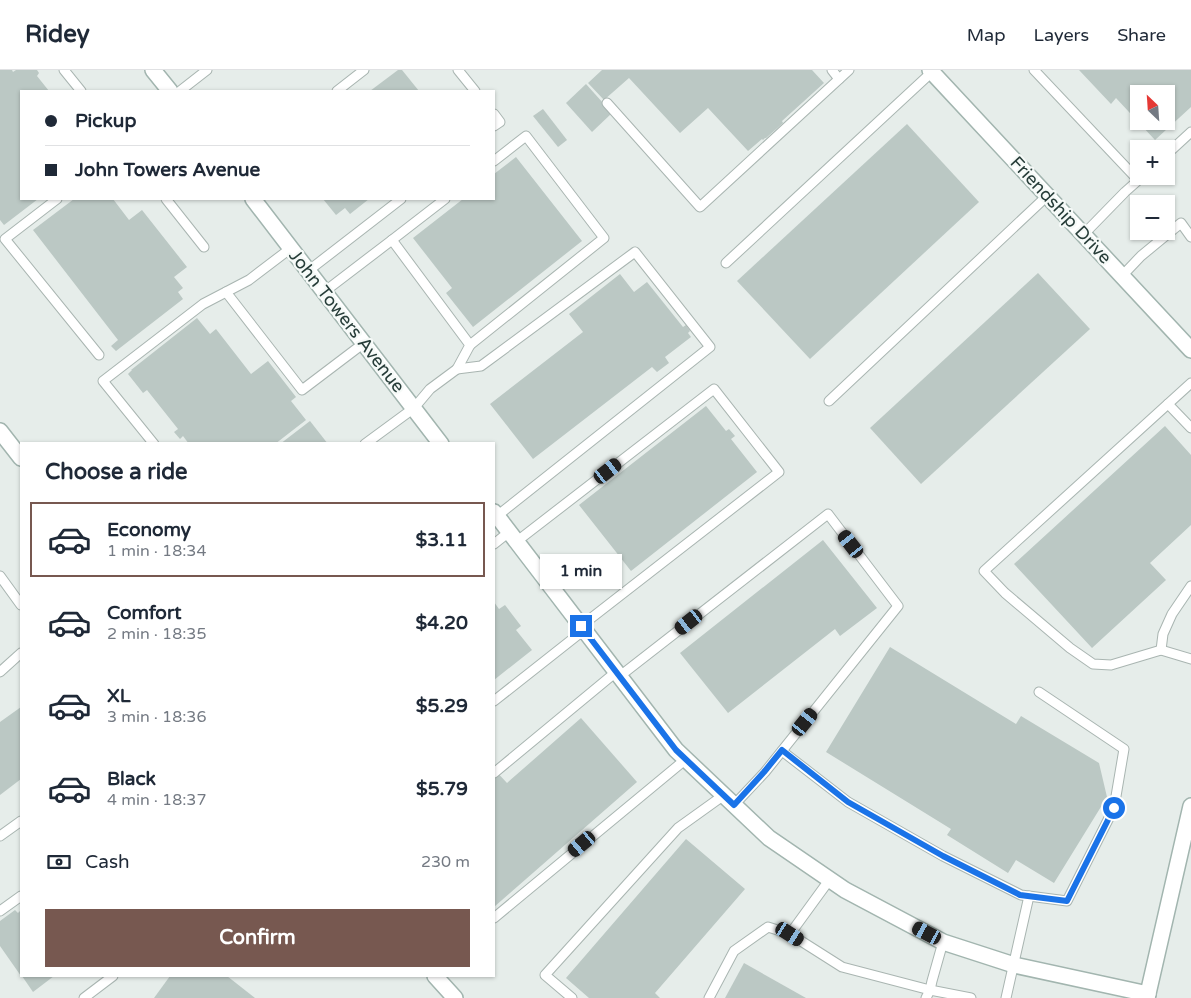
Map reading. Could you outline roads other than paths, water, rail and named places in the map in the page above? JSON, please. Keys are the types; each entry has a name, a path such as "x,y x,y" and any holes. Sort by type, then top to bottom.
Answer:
{"street":[{"path":"153,70 169,90"},
{"name":"Friendship Drive","path":"931,71 1191,350"},
{"name":"John Towers Avenue","path":"254,200 440,442"},
{"path":"0,431 20,457"},
{"path":"495,514 676,750 769,838 845,890 943,942 1014,965 1147,996 1191,806"},
{"path":"436,977 455,998"}],"lane":[{"path":"64,70 80,90"},
{"path":"181,90 207,70"},
{"path":"338,90 364,70"},
{"path":"458,70 474,90"},
{"path":"832,70 839,78"},
{"path":"607,103 700,207 849,70"},
{"path":"1034,70 1130,168"},
{"path":"726,263 931,71"},
{"path":"495,115 500,122 495,125"},
{"path":"1175,147 1191,132"},
{"path":"368,442 414,408 430,389 457,369 470,345 604,238 526,136 495,160"},
{"path":"1083,234 1132,185"},
{"path":"829,401 1047,196"},
{"path":"56,200 5,239 99,355"},
{"path":"167,200 204,247"},
{"path":"308,271 400,200"},
{"path":"324,292 444,200"},
{"path":"1122,276 1142,256 1181,223 1191,238"},
{"path":"392,240 470,345"},
{"path":"152,442 103,381 203,304 249,280 291,248"},
{"path":"457,369 481,366 635,252 710,347 495,514"},
{"path":"226,292 302,390 364,343"},
{"path":"1191,383 984,571 1004,593 1070,648 1093,664 1111,665 1161,650 1191,659"},
{"path":"495,544 513,537 714,389 779,472 495,700"},
{"path":"1168,404 1191,428"},
{"path":"495,772 618,674 828,514 898,606 764,772 729,800 678,828 545,975 572,998"},
{"path":"0,576 20,603"},
{"path":"1161,650 1163,634 1172,614 1191,586"},
{"path":"0,672 20,654"},
{"path":"782,750 848,802 943,856 1020,895 1067,901 1114,808 1124,749 1039,692"},
{"path":"495,917 686,759"},
{"path":"0,836 20,823"},
{"path":"790,934 830,879"},
{"path":"1006,998 1029,896"},
{"path":"0,911 20,897"},
{"path":"709,998 734,951 768,928 790,934 842,967 928,994 972,998"},
{"path":"928,994 943,942"},
{"path":"84,998 112,977"}]}
